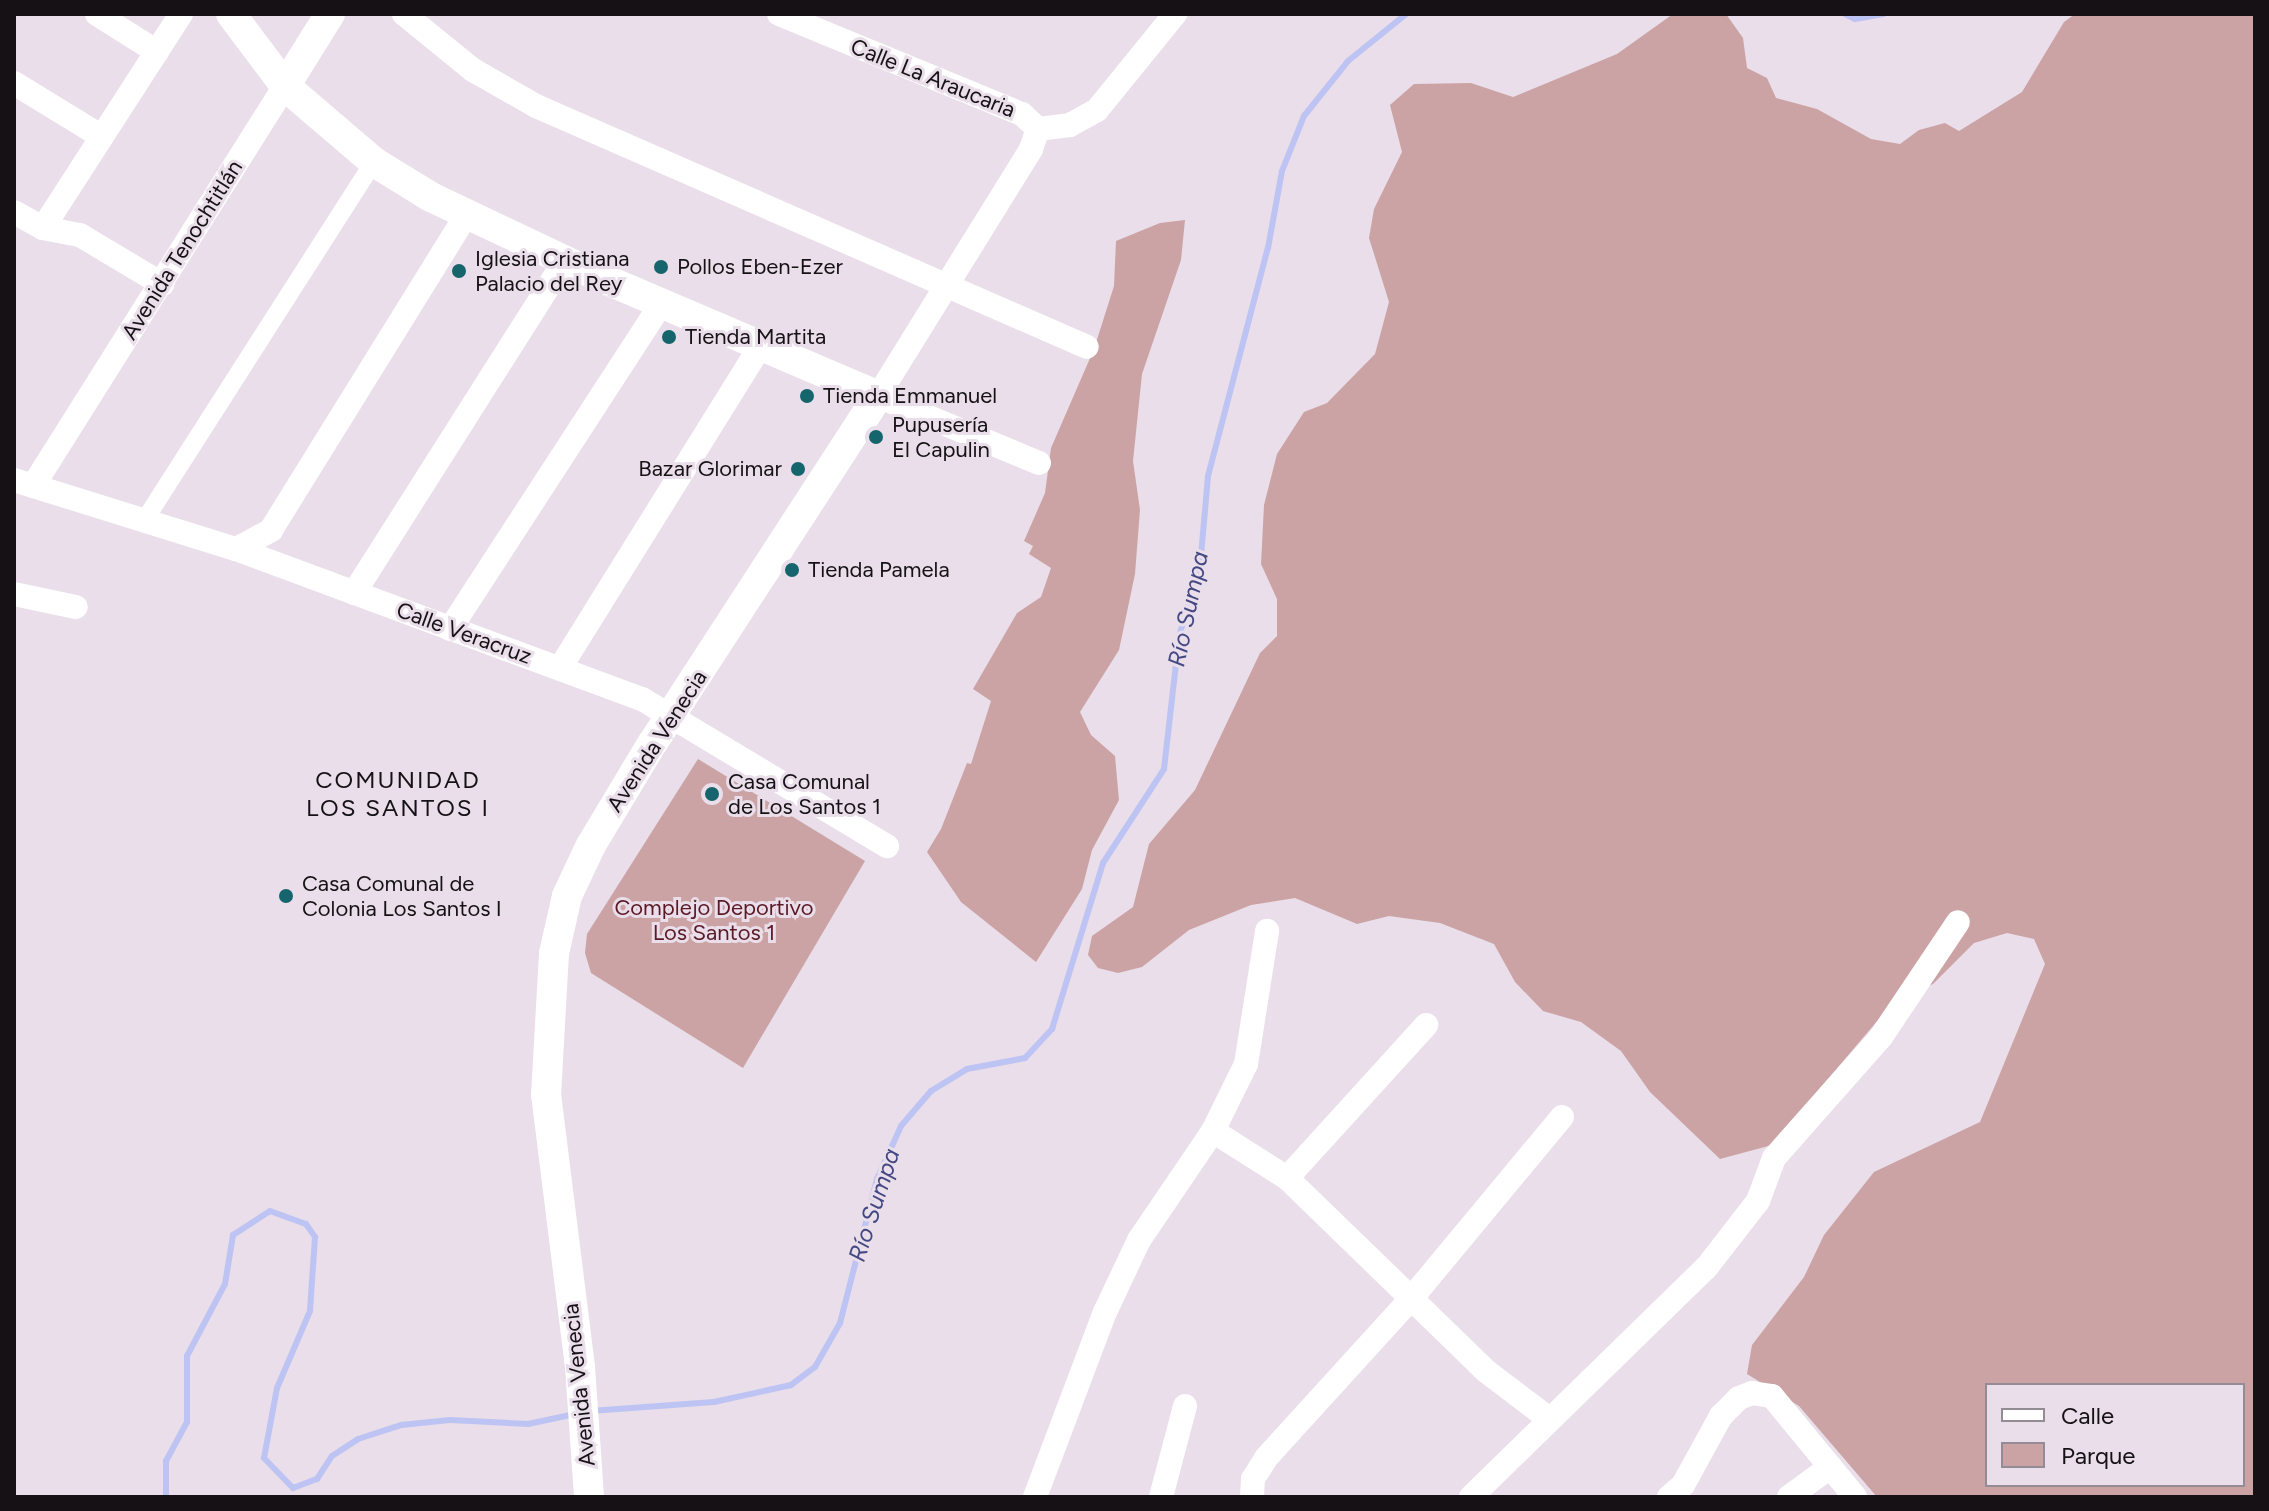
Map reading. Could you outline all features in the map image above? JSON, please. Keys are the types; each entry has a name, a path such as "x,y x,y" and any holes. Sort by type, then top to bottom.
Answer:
{"street":[{"path":"97,14 157,52"},
{"path":"43,228 181,14"},
{"path":"231,14 285,86 374,162 466,216 1039,463"},
{"name":"Avenida Tenochtitlán","path":"23,483 162,284 330,14"},
{"path":"404,14 473,70 536,106 1087,347"},
{"name":"Calle La Araucaria","path":"779,14 1022,114 1038,129"},
{"path":"1038,129 1070,125 1097,110 1175,14"},
{"path":"14,83 102,137"},
{"name":"Avenida Venecia","path":"589,1497 580,1367 546,1094 554,953 567,896 591,845 878,396 1031,149 1038,129"},
{"path":"146,518 374,162"},
{"path":"14,212 43,228 80,235 162,284"},
{"path":"236,549 271,530 466,216"},
{"path":"354,593 565,260"},
{"path":"450,629 662,302"},
{"path":"560,668 762,343"},
{"name":"Calle Veracruz","path":"23,483 146,518 236,549 642,699 887,846"},
{"path":"14,594 76,607"},
{"path":"1471,1497 1548,1418 1706,1268 1758,1201 1774,1158 1881,1037 1958,922"},
{"path":"1035,1497 1105,1312 1132,1255 1179,1174 1213,1131 1246,1064 1267,931"},
{"path":"1287,1178 1426,1025"},
{"path":"1252,1497 1253,1479 1266,1458 1410,1300 1562,1117"},
{"path":"1213,1131 1287,1178 1486,1371 1548,1418"},
{"path":"1669,1497 1683,1485 1721,1416 1739,1398 1752,1393 1772,1396 1855,1497"},
{"path":"1161,1497 1185,1406"},
{"path":"1789,1497 1830,1467"}],"green space":[{"path":"1673,14 1726,14 1743,38 1747,68 1767,78 1776,98 1817,109 1871,139 1900,144 1919,130 1945,123 1959,131 2022,92 2064,22 2075,14 2255,14 2255,1497 1877,1497 1799,1406 1747,1374 1752,1345 1804,1277 1824,1235 1874,1172 1980,1122 2045,964 2034,939 2007,933 1974,943 1933,984 1895,1000 1772,1145 1720,1159 1650,1092 1621,1051 1581,1022 1543,1011 1515,982 1494,944 1440,923 1389,916 1357,924 1295,898 1251,905 1189,930 1142,967 1118,973 1098,968 1088,955 1092,936 1133,907 1149,844 1195,790 1260,653 1277,636 1277,599 1261,564 1264,505 1277,454 1304,412 1327,403 1375,354 1389,302 1369,238 1374,209 1402,152 1390,105 1414,84 1471,83 1513,97 1617,54"},
{"path":"1185,220 1181,260 1142,374 1133,461 1140,510 1135,574 1119,650 1080,712 1091,735 1115,756 1119,800 1092,850 1082,889 1036,962 961,902 927,852 941,829 967,763 971,764 991,701 973,689 1017,613 1041,597 1051,568 1029,554 1033,546 1024,541 1045,493 1051,448 1094,349 1114,286 1116,241 1160,223"},
{"name":"Complejo Deportivo Los Santos 1","path":"698,759 865,861 743,1068 591,973 585,953 587,934"}],"waterway":[{"name":"Río Sumpa","path":"590,1411 714,1402 791,1385 815,1367 840,1323 877,1179 901,1126 931,1091 967,1069 1025,1058 1052,1029 1103,863 1164,769 1179,637 1201,556 1208,476 1268,248 1282,171 1304,116 1348,61 1406,14"},
{"name":"Río Sumpa","path":"1845,14 1855,19 1884,14"},
{"name":"Río Sumpa","path":"166,1497 166,1461 187,1422 187,1356 225,1284 233,1235 270,1211 306,1224 315,1237 310,1311 277,1388 264,1458 293,1488 317,1479 332,1456 358,1439 401,1425 450,1420 528,1424 575,1414"}],"place":[{"name":"Pollos Eben-Ezer","path":"661,267"},
{"name":"Iglesia Cristiana Palacio del Rey","path":"459,271"},
{"name":"Tienda Martita","path":"669,337"},
{"name":"Tienda Emmanuel","path":"807,396"},
{"name":"Pupusería El Capulin","path":"876,437"},
{"name":"Bazar Glorimar","path":"798,469"},
{"name":"Tienda Pamela","path":"792,570"},
{"name":"Casa Comunal de Los Santos 1","path":"712,794"},
{"name":"Casa Comunal de Colonia Los Santos I","path":"286,896"}],"district":[{"name":"COMUNIDAD LOS SANTOS I","path":"398,794"}]}
